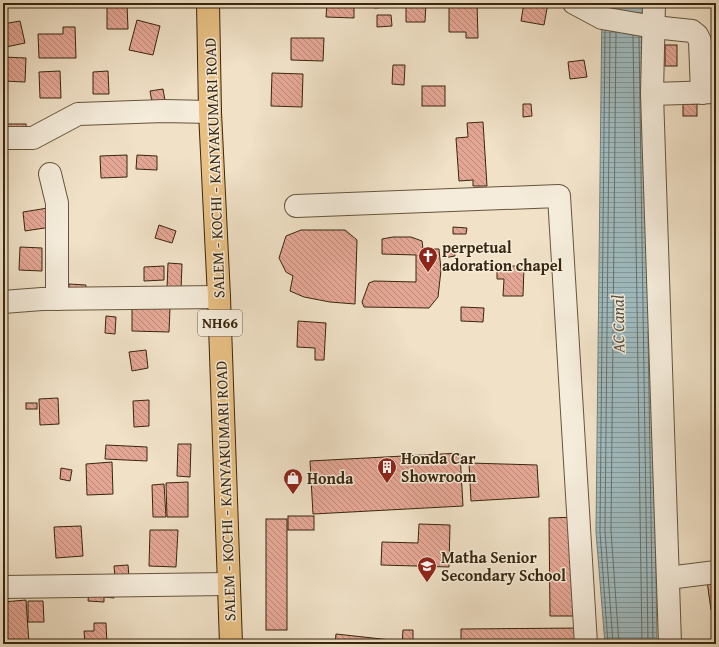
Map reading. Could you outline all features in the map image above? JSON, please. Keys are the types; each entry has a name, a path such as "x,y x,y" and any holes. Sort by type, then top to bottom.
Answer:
{"highway":[{"name":"SALEM - KOCHI - KANYAKUMARI ROAD","path":"208,3 210,112 219,297 231,644"}],"street":[{"path":"574,3 602,18 652,27 692,31 697,35 700,41 709,93 652,94"},
{"path":"654,3 652,27 652,94 670,644"},
{"path":"3,138 34,138 78,114 164,111 210,112"},
{"path":"50,174 57,203 57,299"},
{"path":"296,206 559,196 586,644"},
{"path":"3,302 57,299 219,297"},
{"path":"668,578 716,572"},
{"path":"3,587 228,584"}],"water":[{"name":"AC Canal","path":"602,3 647,3 657,644 605,644 596,532"}],"building":[{"path":"327,3 354,3 354,18 326,17"},
{"path":"373,3 389,3 389,7 374,8"},
{"path":"406,3 426,3 425,22 406,22"},
{"path":"459,3 477,3 478,38 466,38 466,32 449,32 449,4 460,4"},
{"path":"524,3 548,3 544,25 521,21"},
{"path":"107,4 127,4 128,29 107,29"},
{"path":"377,15 391,15 392,26 377,27"},
{"path":"137,20 160,26 153,55 129,50"},
{"path":"20,21 25,43 6,47 3,24"},
{"path":"63,27 75,27 76,58 39,58 38,34 63,34"},
{"path":"291,38 324,38 323,61 291,60"},
{"path":"665,45 677,45 677,66 665,66"},
{"path":"3,57 26,58 25,82 3,81"},
{"path":"584,60 587,77 570,79 568,62"},
{"path":"393,65 405,65 404,85 392,84"},
{"path":"60,71 61,98 40,98 39,72"},
{"path":"108,71 109,94 93,94 93,72"},
{"path":"272,73 303,74 302,107 271,106"},
{"path":"422,86 445,86 445,106 422,106"},
{"path":"163,89 166,106 153,108 150,91"},
{"path":"523,104 531,104 532,116 523,117"},
{"path":"683,104 697,104 697,116 683,116"},
{"path":"483,122 487,186 473,186 473,180 459,181 456,138 468,137 467,123"},
{"path":"7,124 26,124 26,132 7,132"},
{"path":"127,155 127,177 101,178 100,156"},
{"path":"137,155 157,156 157,170 136,169"},
{"path":"48,208 51,227 25,231 23,212"},
{"path":"159,225 176,231 172,243 155,238"},
{"path":"453,227 467,228 466,234 453,234"},
{"path":"301,230 345,230 357,240 355,304 330,302 304,297 290,291 293,276 286,272 279,258 286,236"},
{"name":"perpetual adoration chapel","path":"393,237 411,237 422,241 423,249 439,249 441,270 438,297 429,308 364,307 362,302 369,283 374,281 416,282 416,255 382,254 382,239"},
{"path":"3,241 4,241 3,266"},
{"path":"454,246 455,256 444,258 443,247"},
{"path":"20,247 42,248 42,271 19,270"},
{"path":"168,263 182,264 181,290 167,289"},
{"path":"164,266 164,280 144,281 144,267"},
{"path":"497,266 524,266 523,296 503,296 504,279 497,279"},
{"path":"69,284 86,285 85,296 68,295"},
{"path":"132,307 170,308 169,332 132,331"},
{"path":"461,307 484,308 483,322 461,321"},
{"path":"106,316 116,317 115,334 105,333"},
{"path":"298,321 326,323 324,360 315,360 315,348 297,347"},
{"path":"146,350 148,368 132,371 129,352"},
{"path":"58,398 59,424 40,425 39,399"},
{"path":"149,400 149,426 134,427 133,401"},
{"path":"26,403 37,403 37,409 26,409"},
{"path":"178,444 191,444 190,477 177,476"},
{"path":"106,445 147,447 147,461 105,459"},
{"name":"Honda Car Showroom","path":"460,453 463,506 313,514 310,461"},
{"path":"112,462 113,494 87,495 86,464"},
{"path":"469,463 537,465 539,497 471,501"},
{"path":"61,468 72,470 70,481 60,479"},
{"path":"188,482 188,517 167,517 166,483"},
{"path":"164,484 166,517 153,517 152,485"},
{"path":"288,516 314,516 314,530 288,530"},
{"path":"578,517 580,616 550,616 549,518"},
{"path":"266,519 287,519 287,630 266,630"},
{"path":"419,524 450,525 449,567 381,565 382,542 418,543"},
{"path":"81,526 83,556 56,558 54,527"},
{"path":"150,530 178,530 176,567 149,566"},
{"path":"128,565 129,577 115,577 114,566"},
{"path":"716,580 716,609 711,610 707,581"},
{"path":"89,590 114,591 114,598 104,597 104,602 88,601"},
{"path":"26,600 29,644 3,644 3,602"},
{"path":"28,601 43,601 44,622 28,622"},
{"path":"94,623 106,623 107,644 85,644 84,631 94,631"},
{"path":"583,628 583,644 461,644 461,629"},
{"path":"403,630 413,630 413,644 402,644"},
{"path":"336,634 400,641 400,644 335,644"}],"place":[{"name":"perpetual adoration chapel","path":"428,273"},
{"name":"Honda Car Showroom","path":"387,484"},
{"name":"Honda","path":"293,495"},
{"name":"Matha Senior Secondary School","path":"427,583"}]}
